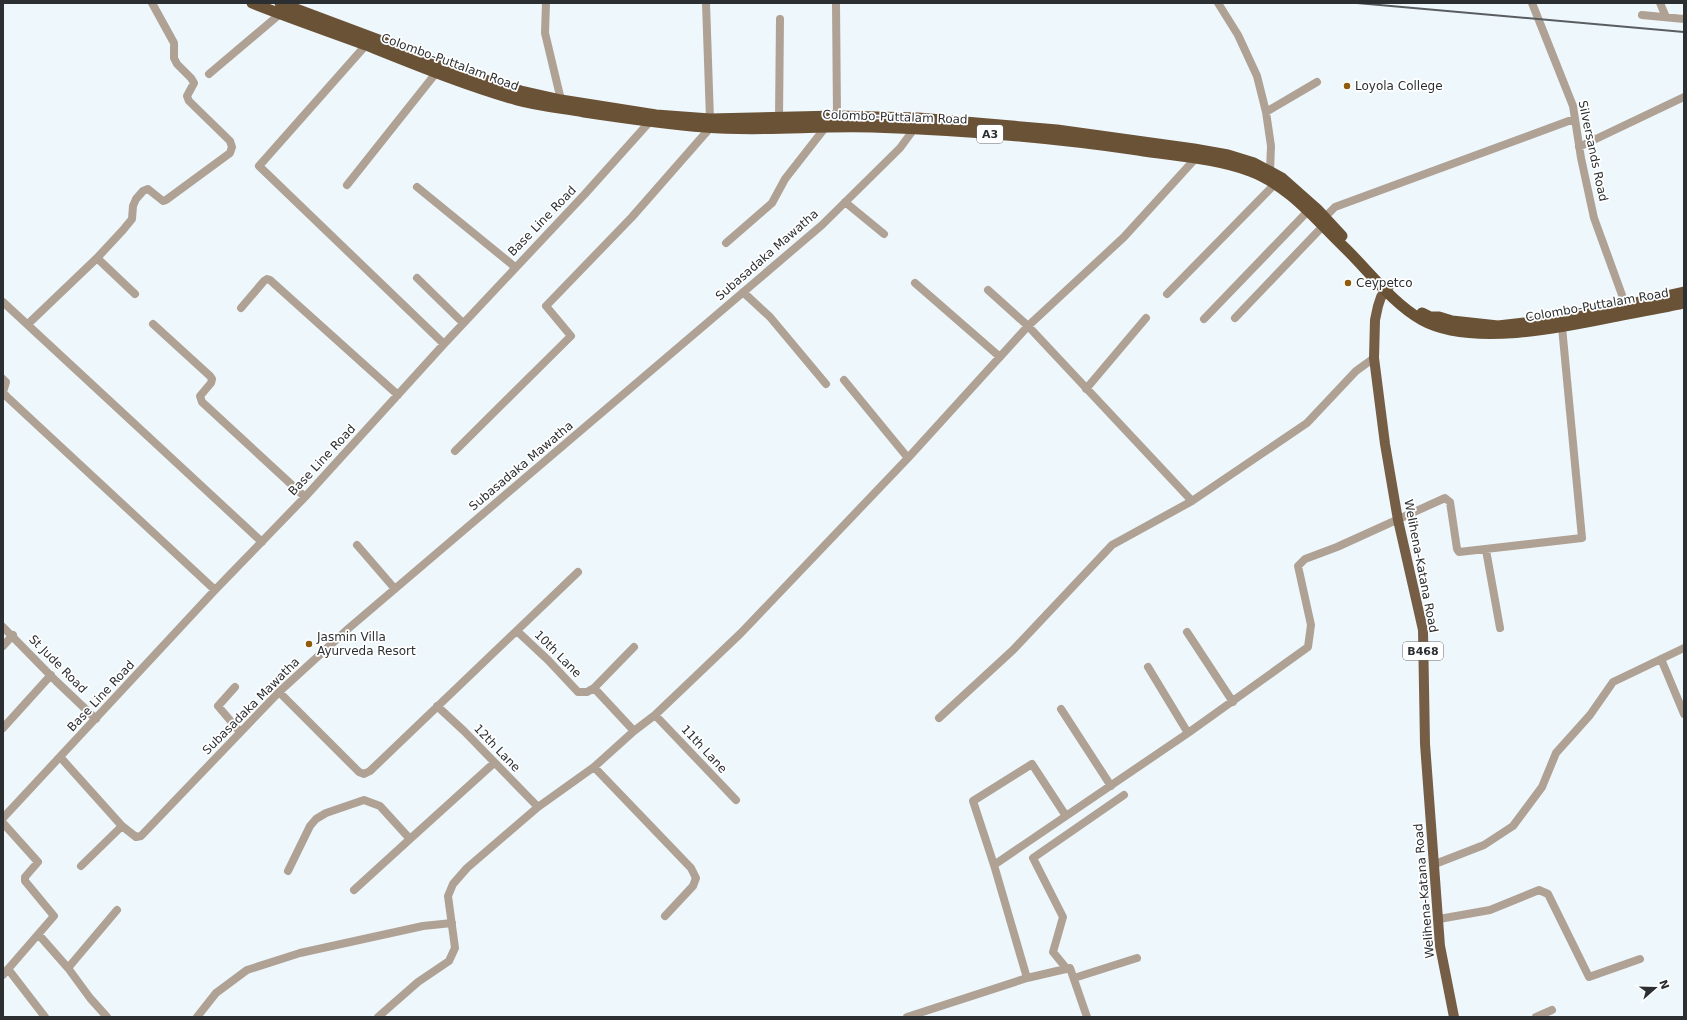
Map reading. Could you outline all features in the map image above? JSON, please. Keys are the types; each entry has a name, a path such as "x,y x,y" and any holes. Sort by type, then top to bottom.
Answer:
{"highway":[{"name":"Colombo-Puttalam Road","path":"252,3 280,9 521,91 653,118"},
{"name":"Colombo-Puttalam Road","path":"280,9 436,73 518,100 748,129 870,127 1010,135 1065,140 1220,162 1271,178 1282,178 1295,188 1406,310 1424,321 1446,328 1488,333 1527,331 1562,327 1684,303"},
{"name":"Colombo-Puttalam Road","path":"710,124 779,118 834,116 918,118 1057,130 1194,148 1228,155 1254,163 1308,211 1324,221"},
{"name":"Colombo-Puttalam Road","path":"1387,288 1405,302 1430,317 1498,326 1567,318 1684,292"}],"main road":[{"name":"Welihena-Katana Road","path":"1387,288 1378,306 1375,320 1374,358 1385,444 1398,520 1423,630 1425,744 1440,946 1454,1017"}],"street":[{"path":"28,324 97,258 132,219 132,206 143,191 148,190 160,199 166,200 230,153 232,147 230,141 189,101 187,96 194,83 177,64 174,58 174,43 152,3"},
{"path":"546,3 545,33 561,100"},
{"path":"455,451 570,336 546,306 632,217 710,124 706,3"},
{"path":"726,243 772,204 785,179 834,116 836,3"},
{"path":"1167,294 1271,178 1271,146 1266,112 1257,76 1238,35 1218,3"},
{"name":"Silversands Road","path":"1532,3 1573,106 1579,147 1594,218 1626,306"},
{"path":"1660,3 1666,17"},
{"path":"209,74 280,9"},
{"path":"1642,15 1684,19"},
{"path":"779,118 780,19"},
{"path":"366,45 259,166 444,344"},
{"path":"347,185 436,73"},
{"path":"1266,112 1317,82"},
{"path":"1579,147 1684,97"},
{"name":"Base Line Road","path":"3,818 61,758 215,590 305,497 463,323 584,195 653,118"},
{"name":"Subasadaka Mawatha","path":"122,826 136,837 141,836 279,692 349,628 822,225 900,148 914,129 918,118"},
{"path":"1235,318 1335,207 1574,119"},
{"path":"378,1017 418,982 449,961 455,948 448,896 453,884 467,868 538,807 594,767 634,730 655,715 741,633 908,458 1028,326 1124,236 1195,159"},
{"path":"417,187 515,267"},
{"path":"845,202 884,234"},
{"path":"1204,319 1308,211"},
{"path":"97,258 135,294"},
{"path":"416,278 463,323"},
{"path":"241,308 264,281 267,279 270,280 398,395"},
{"path":"915,283 1000,357"},
{"path":"988,290 1028,326 1192,501"},
{"path":"743,292 770,317 826,384"},
{"path":"3,303 28,324 262,542"},
{"path":"1086,389 1146,318"},
{"path":"153,324 212,379 211,384 200,396 202,402 305,497"},
{"path":"994,865 1233,702 1308,647 1311,625 1298,566 1305,559 1337,547 1445,498 1450,502 1457,549 1459,552 1582,538 1562,327"},
{"path":"939,718 1013,650 1112,545 1192,501 1307,423 1356,371 1374,358"},
{"path":"3,379 6,382 3,392 6,396 215,590"},
{"path":"844,380 908,458"},
{"path":"357,545 395,589"},
{"path":"1486,550 1500,628"},
{"path":"279,692 359,772 364,774 370,771 578,572"},
{"name":"St Jude Road","path":"3,627 13,635 96,719"},
{"name":"10th Lane","path":"517,631 548,660 578,692 587,692 594,688"},
{"path":"1187,632 1233,702"},
{"path":"3,646 13,635"},
{"path":"634,647 594,688 634,730"},
{"path":"1435,864 1484,845 1514,826 1542,787 1556,754 1590,715 1613,682 1684,648"},
{"path":"1661,660 1684,714"},
{"path":"1148,667 1188,733"},
{"path":"3,728 51,675"},
{"path":"235,688 218,706 240,732"},
{"name":"12th Lane","path":"437,706 464,731 538,807"},
{"path":"1061,709 1111,786"},
{"name":"11th Lane","path":"655,715 736,800"},
{"path":"61,758 122,826 81,866"},
{"path":"354,890 494,763"},
{"path":"1027,978 994,865 973,802 1032,764 1066,816"},
{"path":"594,767 691,868 696,878 693,886 665,916"},
{"path":"1087,1017 1070,968 1067,969 1053,952 1063,917 1033,858 1124,795"},
{"path":"288,871 310,826 316,819 364,800 380,806 410,839"},
{"path":"3,823 38,862 25,877 25,881 54,916 6,972 45,1017"},
{"path":"1439,919 1490,910 1539,890 1548,894 1588,977 1640,959"},
{"path":"68,968 117,910"},
{"path":"197,1017 216,993 247,970 300,953 423,926 452,923"},
{"path":"39,935 68,968 90,998 107,1017"},
{"path":"1074,978 1137,958"},
{"path":"907,1017 1027,978 1067,969"},
{"path":"1536,1017 1552,1010"}],"railway":[{"path":"1357,3 1684,32"}],"place":[{"name":"Loyola College","path":"1347,86"},
{"name":"Ceypetco","path":"1348,283"},
{"name":"Jasmin Villa Ayurveda Resort","path":"309,644"}]}
